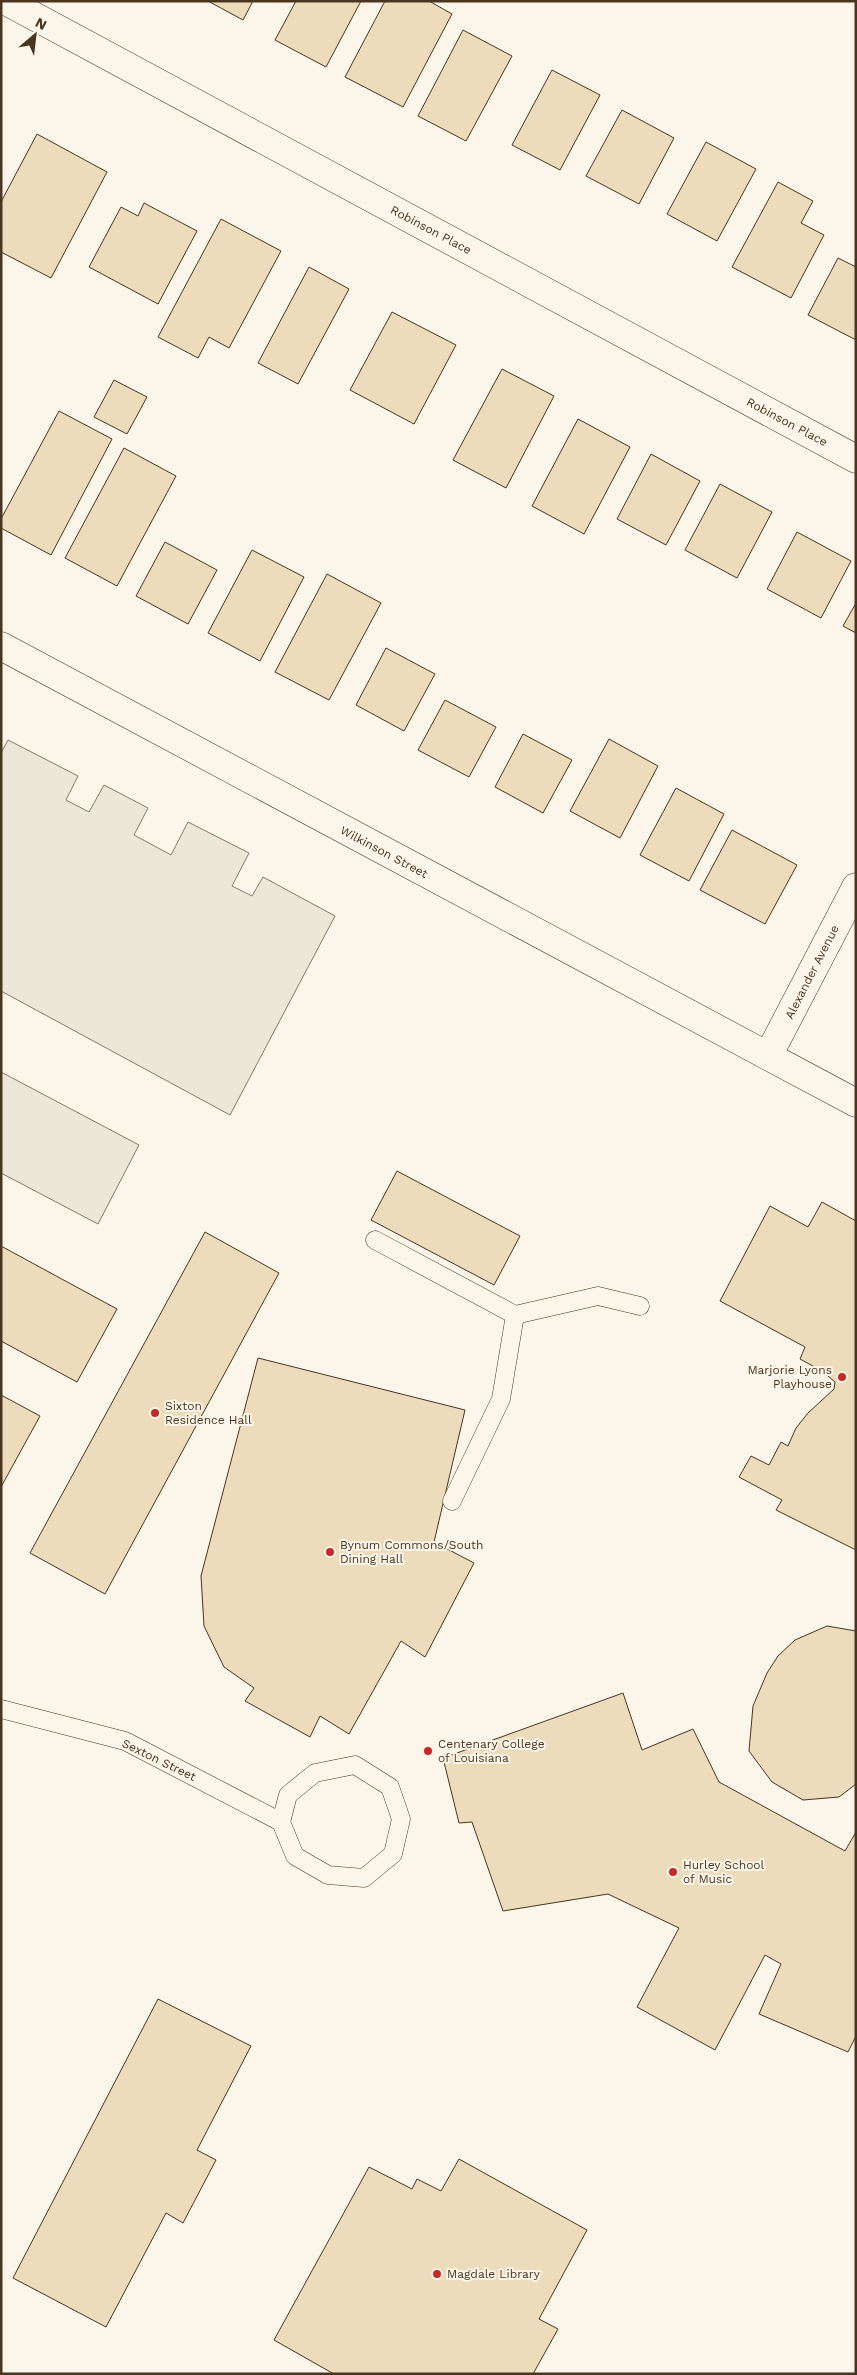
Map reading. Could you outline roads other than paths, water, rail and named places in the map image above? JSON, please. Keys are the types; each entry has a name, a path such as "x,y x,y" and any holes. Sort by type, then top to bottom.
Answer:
{"street":[{"name":"Robinson Place","path":"8,8 856,458"},
{"name":"Wilkinson Street","path":"1,646 856,1103"},
{"name":"Alexander Avenue","path":"768,1056 856,887"}],"lane":[{"path":"375,1240 515,1315 598,1296 640,1306"},
{"path":"452,1502 501,1399 515,1315"},
{"name":"Sexton Street","path":"1,1710 125,1741 281,1822"},
{"path":"354,1766 390,1787 400,1819 393,1854 364,1878 328,1876 295,1856 281,1822 288,1795 315,1773 354,1766"}],"place":[{"name":"Marjorie Lyons Playhouse","path":"842,1377"},
{"name":"Sixton Residence Hall","path":"155,1413"},
{"name":"Bynum Commons/South Dining Hall","path":"330,1552"},
{"name":"Centenary College of Louisiana","path":"428,1751"},
{"name":"Hurley School of Music","path":"673,1872"},
{"name":"Magdale Library","path":"437,2274"}]}
